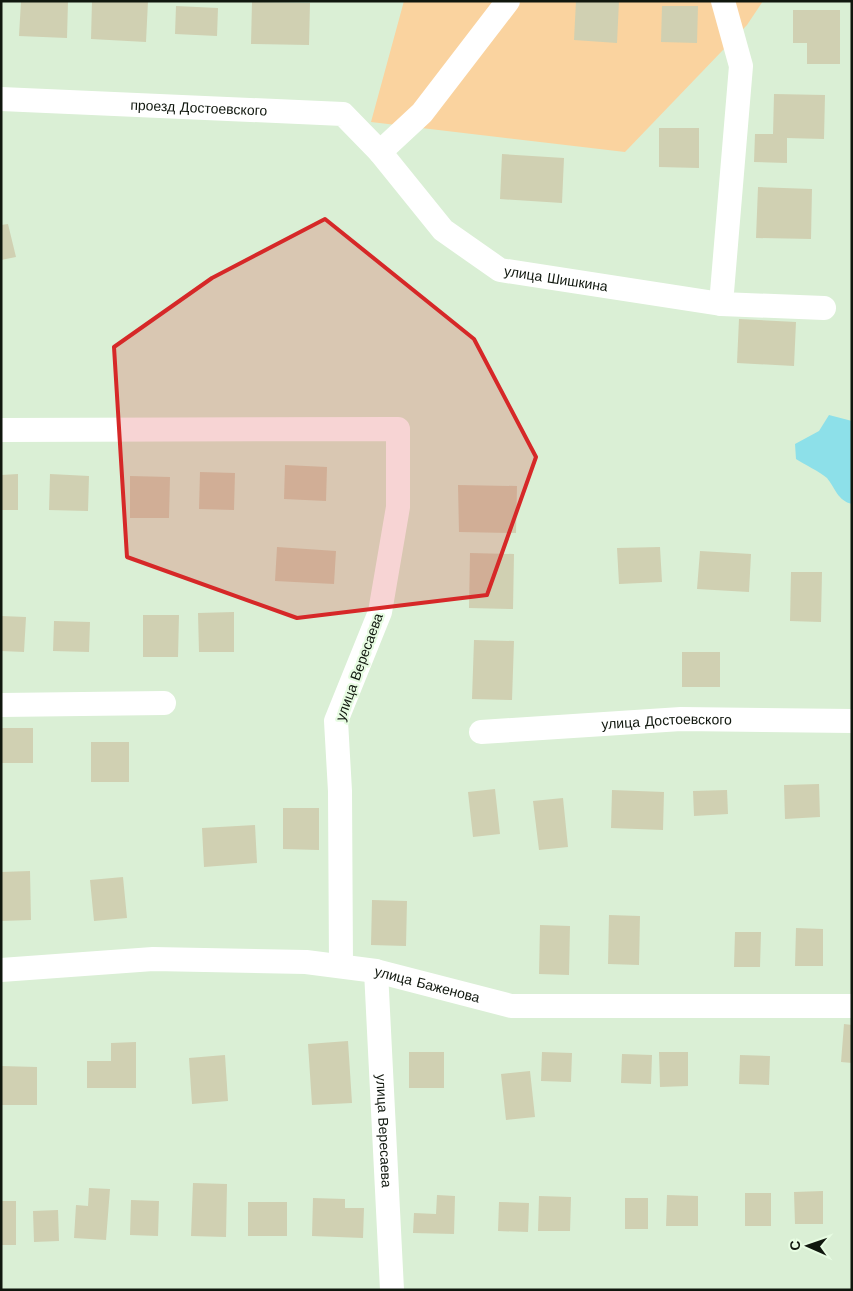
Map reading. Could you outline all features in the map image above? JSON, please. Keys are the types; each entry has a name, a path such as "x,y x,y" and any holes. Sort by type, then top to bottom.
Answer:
{"street":[{"path":"380,152 422,113 508,1"},
{"path":"721,304 741,66 723,1"},
{"name":"проезд Достоевского","path":"1,99 343,114 380,152"},
{"name":"улица Шишкина","path":"380,152 443,230 500,270 721,304 824,308"},
{"name":"улица Вересаева","path":"1,430 398,429 398,507 380,612 336,721 340,790 341,966"},
{"path":"1,705 164,703"},
{"name":"улица Достоевского","path":"481,732 681,719 852,721"},
{"name":"улица Баженова","path":"1,970 153,959 306,962 376,971 511,1006 852,1006"},
{"name":"улица Вересаева","path":"376,971 392,1290"}],"highlighted area":[{"path":"325,219 474,339 536,457 487,595 297,618 127,557 114,347 212,278"}],"shaded area":[{"path":"404,1 763,1 747,25 625,152 371,122"}],"water":[{"path":"829,415 852,421 852,504 840,497 827,478 796,459 795,444 819,431"}],"building":[{"path":"21,1 68,1 67,38 19,36"},
{"path":"92,1 148,1 146,42 91,39"},
{"path":"576,1 619,1 617,43 574,40"},
{"path":"252,2 310,3 309,45 251,44"},
{"path":"176,6 218,8 217,36 175,34"},
{"path":"662,6 698,6 697,43 661,42"},
{"path":"793,10 840,10 840,64 807,64 807,43 793,43"},
{"path":"774,94 825,95 824,139 787,138 787,163 754,162 755,134 773,134"},
{"path":"659,128 699,128 699,168 659,167"},
{"path":"502,154 564,158 562,203 500,199"},
{"path":"758,187 812,189 811,239 756,238"},
{"path":"8,224 16,257 1,260 1,225"},
{"path":"739,319 796,322 794,366 737,363"},
{"path":"285,465 327,467 326,501 284,499"},
{"path":"200,472 235,473 234,510 199,509"},
{"path":"18,474 18,510 1,510 1,475"},
{"path":"50,474 89,476 88,511 49,510"},
{"path":"130,476 170,477 169,518 130,518"},
{"path":"458,485 517,486 516,533 459,532"},
{"path":"277,547 336,551 334,584 275,581"},
{"path":"660,547 662,582 619,584 617,548"},
{"path":"700,551 751,554 749,592 697,589"},
{"path":"470,553 514,554 513,609 469,608"},
{"path":"791,572 822,572 821,622 790,621"},
{"path":"234,612 234,652 199,652 198,613"},
{"path":"143,615 179,615 178,657 143,657"},
{"path":"1,616 26,617 24,652 1,651"},
{"path":"54,621 90,622 89,652 53,651"},
{"path":"474,640 514,641 512,700 472,699"},
{"path":"682,652 720,652 720,687 682,687"},
{"path":"1,728 33,728 33,763 1,763"},
{"path":"91,742 129,742 129,782 91,782"},
{"path":"819,784 820,817 785,819 784,785"},
{"path":"495,789 500,834 473,837 468,792"},
{"path":"612,790 664,792 663,830 611,828"},
{"path":"727,790 728,814 694,816 693,791"},
{"path":"563,798 568,847 539,850 533,801"},
{"path":"283,808 319,808 319,850 283,849"},
{"path":"255,825 257,863 204,867 202,828"},
{"path":"30,871 31,920 1,921 1,872"},
{"path":"123,877 127,918 94,921 90,880"},
{"path":"372,900 407,901 406,946 371,945"},
{"path":"609,915 640,916 639,965 608,964"},
{"path":"540,925 570,926 569,975 539,974"},
{"path":"796,928 823,929 823,966 795,966"},
{"path":"735,932 761,932 760,967 734,967"},
{"path":"844,1024 852,1025 852,1063 841,1062"},
{"path":"348,1041 352,1103 312,1105 308,1044"},
{"path":"136,1042 136,1088 87,1088 87,1061 111,1061 111,1043"},
{"path":"409,1052 444,1052 444,1088 409,1088"},
{"path":"542,1052 572,1053 571,1082 541,1081"},
{"path":"659,1052 688,1052 688,1086 660,1087"},
{"path":"622,1054 652,1055 651,1084 621,1083"},
{"path":"225,1055 228,1101 192,1104 189,1058"},
{"path":"740,1055 770,1056 769,1085 739,1084"},
{"path":"1,1066 37,1067 37,1105 1,1105"},
{"path":"530,1071 535,1117 506,1120 501,1074"},
{"path":"193,1183 227,1184 226,1237 191,1236"},
{"path":"89,1188 110,1189 106,1240 74,1238 76,1205 88,1206"},
{"path":"823,1191 823,1224 795,1224 794,1192"},
{"path":"745,1193 771,1193 771,1226 745,1226"},
{"path":"437,1195 455,1196 454,1234 413,1233 414,1213 436,1214"},
{"path":"667,1195 698,1196 698,1226 666,1226"},
{"path":"539,1196 571,1197 570,1231 538,1231"},
{"path":"313,1198 345,1199 345,1208 364,1208 363,1238 312,1236"},
{"path":"625,1198 648,1198 648,1229 625,1229"},
{"path":"131,1200 159,1201 158,1236 130,1235"},
{"path":"1,1201 16,1201 16,1245 1,1245"},
{"path":"248,1202 287,1202 287,1236 248,1236"},
{"path":"499,1202 529,1203 528,1232 498,1231"},
{"path":"58,1210 59,1241 34,1242 33,1211"}]}
